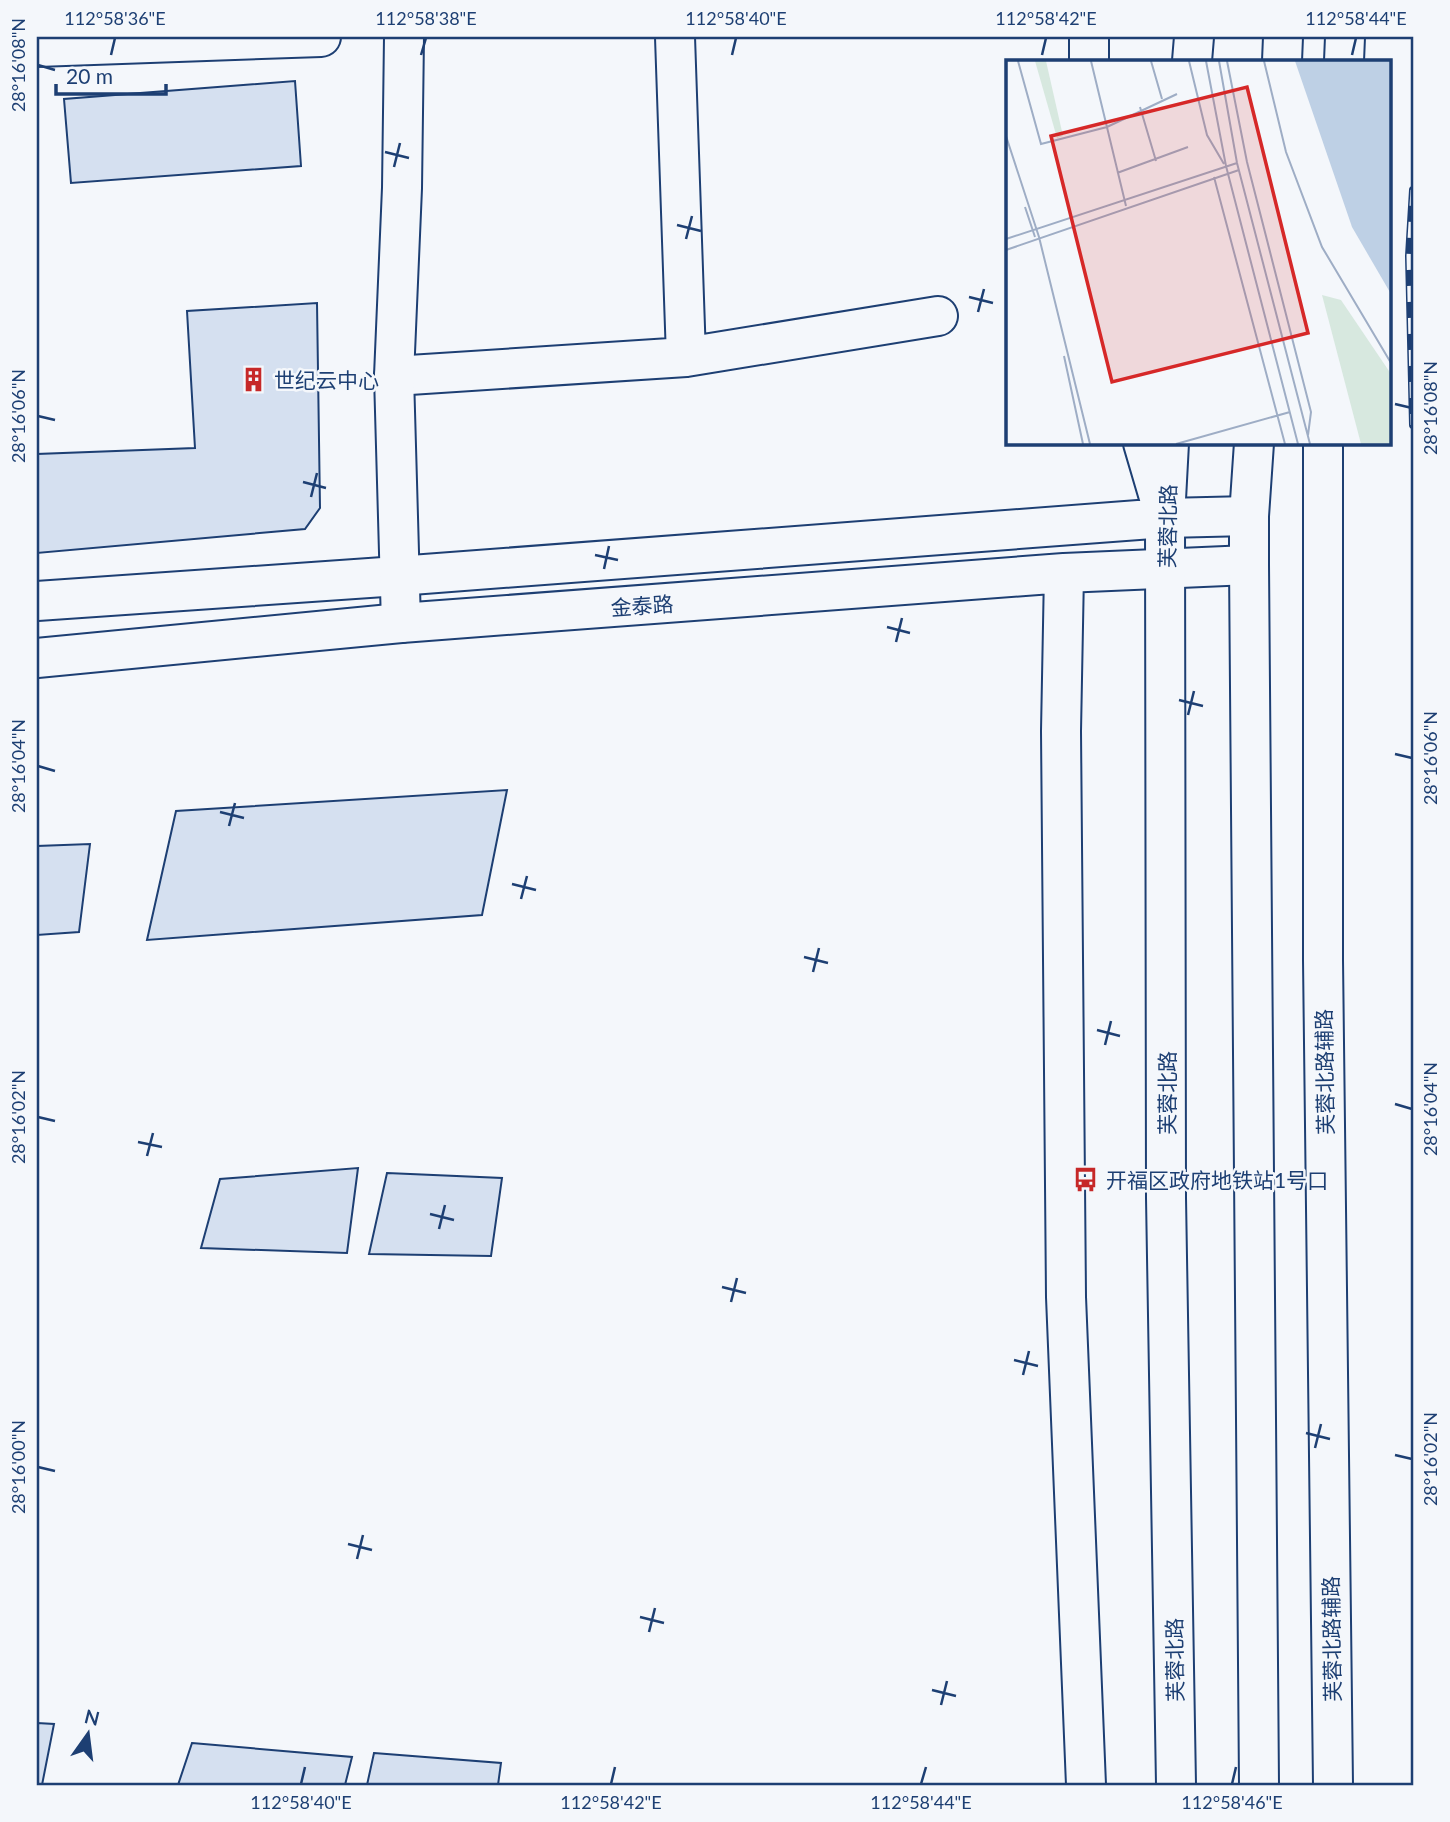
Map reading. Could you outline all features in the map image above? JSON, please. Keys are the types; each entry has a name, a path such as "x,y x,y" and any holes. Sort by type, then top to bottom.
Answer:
{"street":[{"path":"37,47 168,40 321,37"},
{"path":"401,623 394,376 402,187 404,37"},
{"path":"675,37 686,357"},
{"path":"1088,37 1089,60"},
{"path":"1192,60 1194,37"},
{"path":"1282,60 1283,37"},
{"path":"1345,37 1345,60"},
{"path":"394,376 686,357 938,316"},
{"path":"1143,444 1165,518"},
{"name":"芙蓉北路","path":"1169,444 1165,518 1166,1198 1176,1785"},
{"path":"1254,444 1249,565 1259,1785"},
{"name":"芙蓉北路辅路","path":"1323,444 1323,960 1333,1785"},
{"path":"37,601 1165,518 1249,516"},
{"name":"金泰路","path":"37,658 401,623 1064,573 1249,565"},
{"path":"1064,573 1062,745 1066,1297 1086,1785"}],"building":[{"path":"295,81 301,166 71,183 64,99"},
{"name":"世纪云中心","path":"317,303 320,508 305,529 37,553 37,454 195,448 187,311"},
{"path":"507,790 482,915 147,940 176,811"},
{"path":"90,844 79,932 37,935 37,846"},
{"path":"358,1168 347,1253 201,1248 220,1179"},
{"path":"387,1173 502,1178 491,1256 369,1254"},
{"path":"37,1723 54,1724 42,1785 37,1785"},
{"path":"192,1743 352,1757 345,1785 178,1785"},
{"path":"374,1753 501,1763 498,1785 367,1785"}],"railway":[{"path":"1413,190 1409,256 1413,425"}],"place":[{"name":"世纪云中心","path":"254,379"},
{"name":"开福区政府地铁站1号口","path":"1086,1179"}]}
